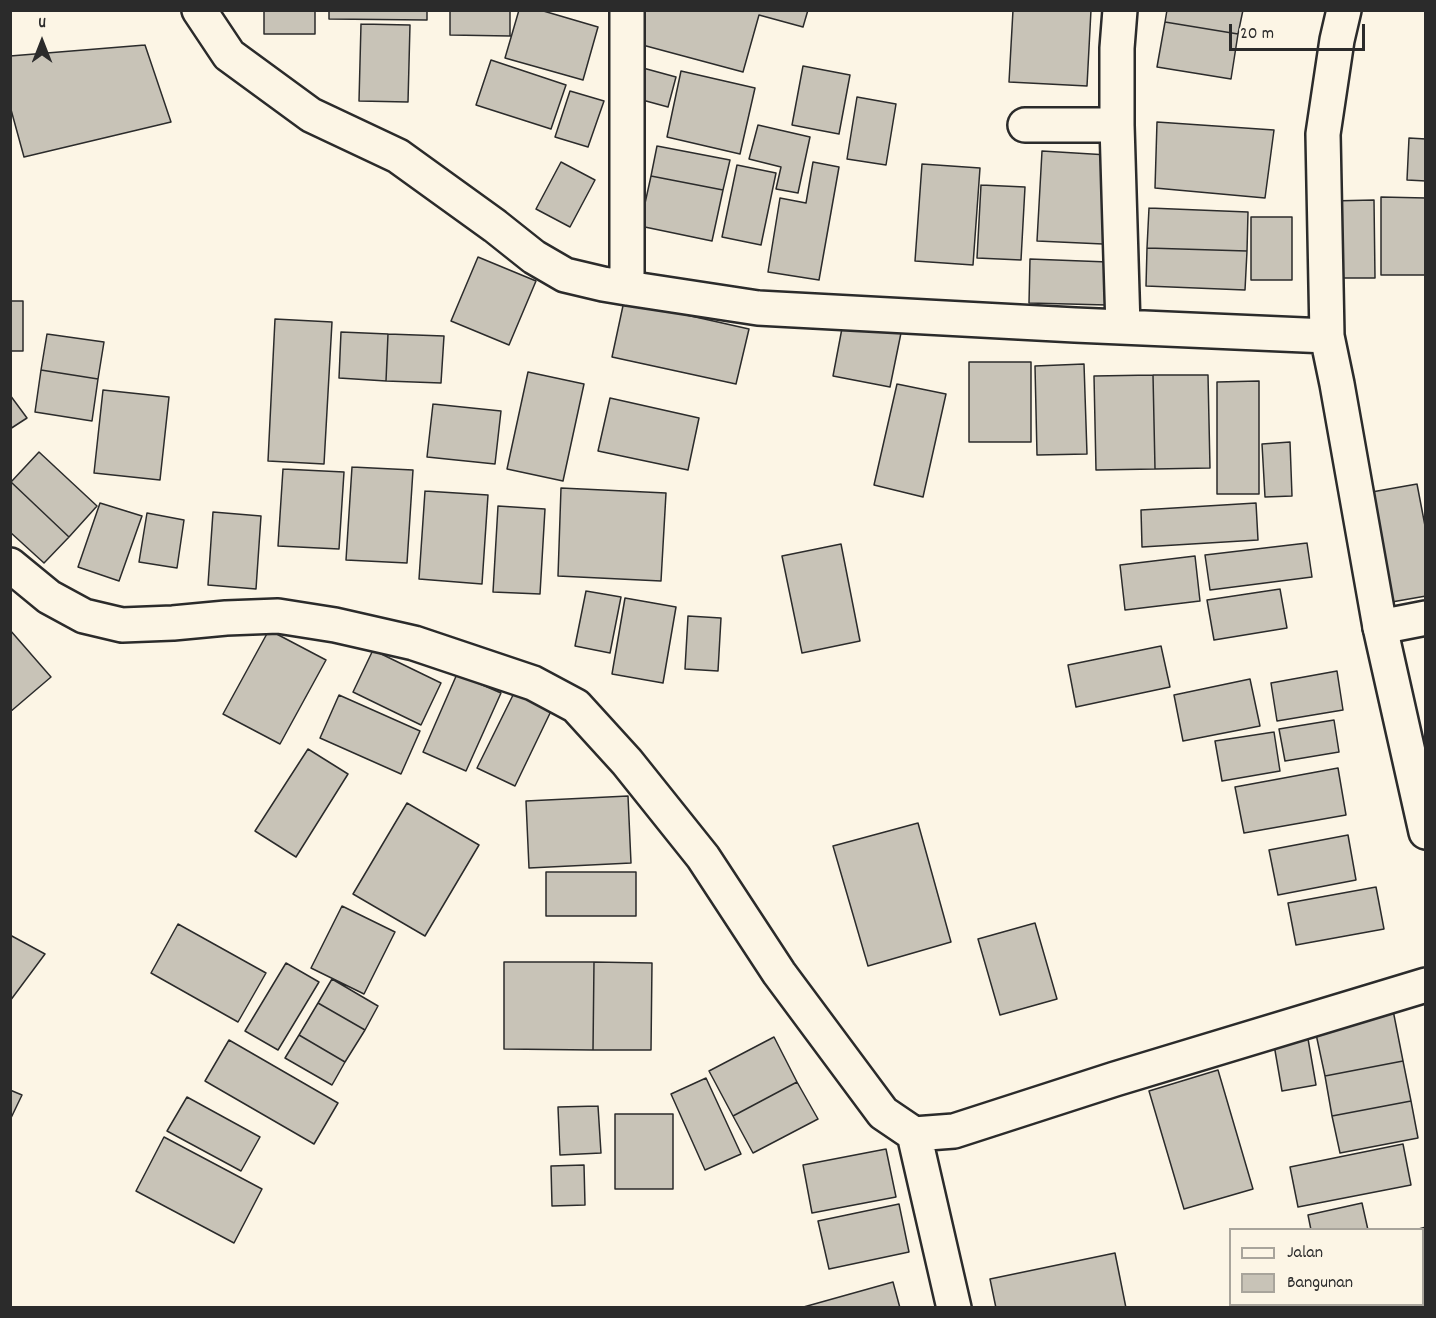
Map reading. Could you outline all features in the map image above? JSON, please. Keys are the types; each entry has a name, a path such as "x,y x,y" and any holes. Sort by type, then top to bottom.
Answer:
{"street":[{"path":"199,10 229,55 310,115 398,156 534,257 565,274 603,284 758,308 1327,336"},
{"path":"627,10 627,288"},
{"path":"1120,10 1117,48 1117,125 1123,327"},
{"path":"1344,10 1337,40 1323,134 1327,336 1380,627 1425,832"},
{"path":"1025,125 1117,125"},
{"path":"10,565 49,597 84,616 122,625 278,616 335,625 447,654 533,683 576,706 627,762 704,856 779,973 883,1113 914,1134 954,1131 1115,1079 1425,986"},
{"path":"1380,627 1425,618"},
{"path":"914,1134 954,1308"}],"building":[{"path":"264,10 315,10 315,34 264,34"},
{"path":"329,10 427,10 427,20 329,19"},
{"path":"450,10 510,10 510,36 450,35"},
{"path":"519,10 540,10 598,27 583,80 505,58"},
{"path":"644,10 808,10 803,27 759,15 743,72 635,43"},
{"path":"1013,10 1091,10 1087,86 1009,82"},
{"path":"1167,10 1243,10 1238,34 1165,22"},
{"path":"1165,22 1238,34 1231,79 1157,67"},
{"path":"361,24 410,25 408,102 359,101"},
{"path":"145,45 171,122 24,157 10,106 10,56"},
{"path":"491,60 566,85 551,129 476,105"},
{"path":"803,66 850,75 839,134 792,125"},
{"path":"643,68 676,77 668,107 635,98"},
{"path":"681,71 755,88 740,154 667,137"},
{"path":"570,91 604,101 588,147 555,137"},
{"path":"857,97 896,104 886,165 847,159"},
{"path":"1157,122 1274,130 1265,198 1155,188"},
{"path":"758,125 810,137 798,193 776,189 781,167 749,159"},
{"path":"1409,138 1426,139 1426,181 1407,180"},
{"path":"657,146 730,160 723,190 651,176"},
{"path":"1042,151 1108,155 1103,244 1037,241"},
{"path":"561,162 595,180 570,227 536,209"},
{"path":"813,162 839,167 819,280 768,272 780,198 806,203"},
{"path":"922,164 980,168 973,265 915,261"},
{"path":"737,165 776,173 761,245 722,237"},
{"path":"651,176 723,190 712,241 640,226"},
{"path":"981,185 1025,187 1021,260 977,258"},
{"path":"1381,197 1426,198 1426,275 1381,275"},
{"path":"1374,200 1375,278 1331,278 1330,201"},
{"path":"1149,208 1248,212 1247,251 1147,248"},
{"path":"1251,217 1292,217 1292,280 1251,280"},
{"path":"1147,248 1247,251 1245,290 1146,286"},
{"path":"478,257 536,281 509,345 451,321"},
{"path":"1030,259 1108,262 1107,305 1029,303"},
{"path":"10,301 23,301 23,351 10,351"},
{"path":"624,301 749,329 736,384 612,357"},
{"path":"275,319 332,322 324,464 268,461"},
{"path":"843,323 901,333 890,387 833,376"},
{"path":"341,332 388,334 386,381 339,378"},
{"path":"47,334 104,342 98,379 41,370"},
{"path":"388,334 444,336 441,383 386,381"},
{"path":"969,362 1031,362 1031,442 969,442"},
{"path":"1084,364 1087,454 1037,455 1035,366"},
{"path":"41,370 98,379 92,421 35,412"},
{"path":"528,372 584,384 563,481 507,469"},
{"path":"1153,375 1208,375 1210,468 1155,469"},
{"path":"1153,375 1155,469 1096,470 1094,376"},
{"path":"1259,381 1259,494 1217,494 1217,382"},
{"path":"897,384 946,394 923,497 874,485"},
{"path":"103,390 169,397 160,480 94,473"},
{"path":"10,395 27,418 10,429"},
{"path":"610,398 699,418 688,470 598,451"},
{"path":"433,404 501,411 495,464 427,457"},
{"path":"1290,442 1292,496 1265,497 1262,444"},
{"path":"39,452 97,506 69,537 11,482"},
{"path":"352,467 413,470 407,563 346,560"},
{"path":"283,469 344,472 339,549 278,546"},
{"path":"11,482 69,537 44,563 10,532"},
{"path":"1417,484 1426,531 1426,596 1386,603 1366,493"},
{"path":"561,488 666,493 661,581 558,576"},
{"path":"425,491 488,495 482,584 419,579"},
{"path":"100,503 142,516 119,581 78,567"},
{"path":"1256,503 1258,540 1142,547 1141,510"},
{"path":"498,506 545,509 540,594 493,592"},
{"path":"213,512 261,516 256,589 208,585"},
{"path":"147,513 184,520 177,568 139,562"},
{"path":"1307,543 1312,577 1210,590 1205,555"},
{"path":"841,544 860,641 802,653 782,556"},
{"path":"1195,556 1200,601 1125,610 1120,565"},
{"path":"1280,589 1287,628 1214,640 1207,600"},
{"path":"586,591 621,597 610,653 575,646"},
{"path":"625,598 676,607 663,683 612,674"},
{"path":"688,616 721,618 718,671 685,669"},
{"path":"10,630 51,677 10,712"},
{"path":"269,630 326,660 280,744 223,714"},
{"path":"1161,646 1170,687 1076,707 1068,665"},
{"path":"373,650 441,683 421,725 353,692"},
{"path":"1337,671 1343,710 1277,721 1271,683"},
{"path":"457,674 501,693 466,771 423,752"},
{"path":"1250,679 1260,726 1183,741 1174,695"},
{"path":"516,689 553,707 515,786 477,768"},
{"path":"339,695 420,731 401,774 320,738"},
{"path":"1334,720 1339,752 1285,761 1279,729"},
{"path":"1274,732 1280,771 1222,781 1215,741"},
{"path":"308,749 348,774 296,857 255,831"},
{"path":"1338,768 1346,815 1244,833 1235,787"},
{"path":"628,796 631,863 529,868 526,801"},
{"path":"407,803 479,845 425,936 353,894"},
{"path":"918,823 951,942 868,966 833,846"},
{"path":"1348,835 1356,880 1278,895 1269,850"},
{"path":"546,872 636,872 636,916 546,916"},
{"path":"1376,887 1384,929 1296,945 1288,903"},
{"path":"342,906 395,932 364,994 311,968"},
{"path":"1035,923 1057,999 1000,1015 978,939"},
{"path":"178,924 266,973 238,1022 151,973"},
{"path":"10,935 45,954 10,1001"},
{"path":"504,962 594,962 593,1050 504,1049"},
{"path":"594,962 652,963 651,1050 593,1050"},
{"path":"286,963 319,982 278,1050 245,1031"},
{"path":"332,979 378,1006 365,1030 318,1003"},
{"path":"318,1003 365,1030 345,1062 299,1035"},
{"path":"1392,1005 1403,1061 1325,1076 1313,1020"},
{"path":"1307,1033 1316,1085 1282,1091 1273,1039"},
{"path":"299,1035 345,1062 332,1085 285,1058"},
{"path":"774,1037 797,1082 733,1116 709,1071"},
{"path":"229,1040 338,1103 314,1144 205,1081"},
{"path":"1403,1061 1411,1101 1332,1116 1325,1076"},
{"path":"1218,1070 1253,1189 1184,1209 1149,1091"},
{"path":"706,1078 741,1154 705,1170 671,1094"},
{"path":"797,1082 818,1119 753,1153 733,1116"},
{"path":"10,1090 22,1095 10,1120"},
{"path":"187,1097 260,1137 241,1171 167,1131"},
{"path":"1411,1101 1418,1138 1340,1153 1332,1116"},
{"path":"598,1106 601,1153 560,1155 558,1107"},
{"path":"615,1114 673,1114 673,1189 615,1189"},
{"path":"164,1137 262,1189 234,1243 136,1191"},
{"path":"1403,1144 1411,1185 1298,1207 1290,1167"},
{"path":"886,1149 896,1197 812,1213 803,1165"},
{"path":"584,1165 585,1205 552,1206 551,1166"},
{"path":"1362,1203 1368,1228 1311,1228 1308,1215"},
{"path":"899,1204 909,1252 829,1269 818,1221"},
{"path":"1426,1227 1426,1294 1424,1294 1424,1228"},
{"path":"1115,1253 1126,1308 996,1308 990,1279"},
{"path":"893,1282 900,1308 800,1308"},
{"path":"1328,1306 1364,1306 1357,1308 1329,1308"}]}
